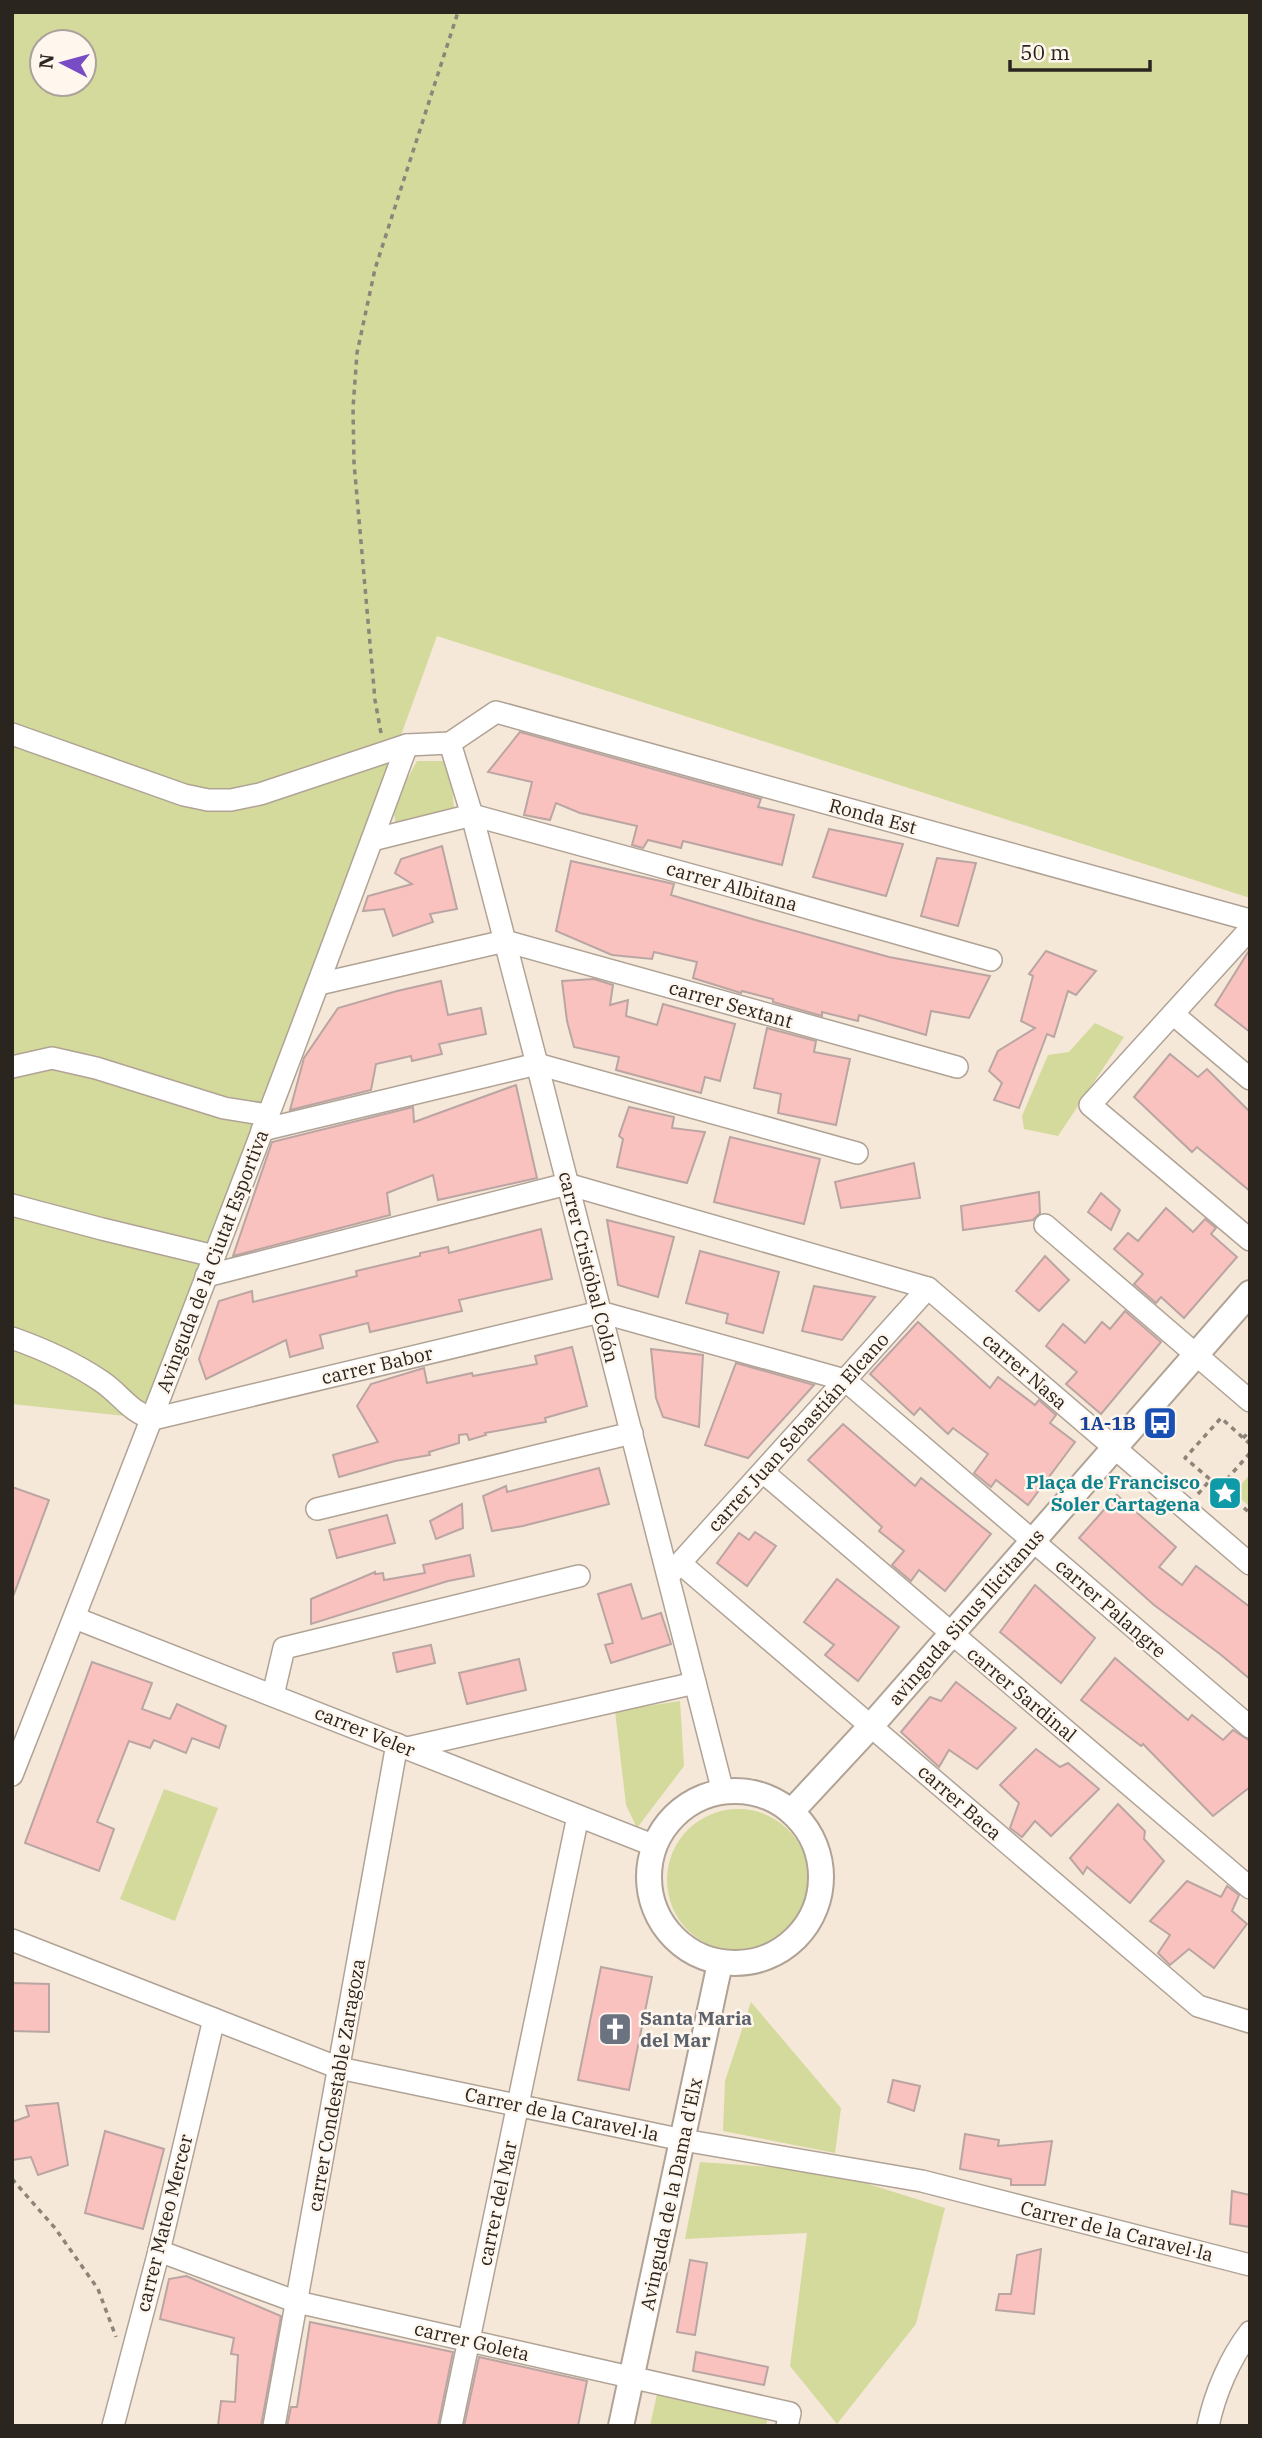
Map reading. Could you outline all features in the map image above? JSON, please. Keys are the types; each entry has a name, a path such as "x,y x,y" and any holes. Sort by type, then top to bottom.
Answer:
{"street":[{"name":"Ronda Est","path":"450,743 496,712 1250,920"},
{"path":"12,734 148,783 208,800 231,800 260,794 407,745 450,743"},
{"name":"carrer Cristóbal Colón","path":"450,743 505,940 632,1433 674,1570 695,1683 723,1792"},
{"name":"Avinguda de la Ciutat Esportiva","path":"12,1775 153,1419 407,745"},
{"path":"372,840 472,816"},
{"name":"carrer Albitana","path":"472,816 991,960"},
{"path":"1250,929 1090,1105 1250,1240"},
{"path":"319,984 505,940"},
{"name":"carrer Sextant","path":"505,940 957,1067"},
{"path":"1173,1014 1250,1079"},
{"path":"12,1067 52,1058 96,1068 265,1123 537,1064 857,1153"},
{"path":"206,1276 567,1184 928,1288"},
{"path":"12,1205 214,1256"},
{"path":"1045,1225 1250,1401"},
{"name":"carrer Juan Sebastián Elcano","path":"674,1570 928,1288"},
{"name":"carrer Nasa","path":"928,1288 1250,1564"},
{"name":"avinguda Sinus Ilicitanus","path":"792,1811 871,1726 1250,1293"},
{"path":"600,1312 845,1380"},
{"name":"carrer Babor","path":"153,1419 600,1312"},
{"path":"12,1338 66,1360 103,1382 138,1414 153,1419"},
{"name":"carrer Palangre","path":"845,1380 1250,1727"},
{"path":"317,1509 632,1433"},
{"name":"carrer Sardinal","path":"763,1472 1250,1888"},
{"name":"carrer Baca","path":"674,1570 871,1726 1198,2006 1250,2022"},
{"path":"273,1695 284,1648 579,1576"},
{"name":"carrer Veler","path":"75,1618 655,1846"},
{"path":"402,1746 695,1683"},
{"name":"carrer Condestable Zaragoza","path":"274,2426 339,2068 402,1746"},
{"path":"735,1791 759,1794 792,1811 808,1831 819,1856 822,1882 810,1920 794,1941 772,1956 747,1964 720,1963 683,1946 657,1914 652,1901 649,1873 655,1846 670,1820 694,1801 735,1791"},
{"name":"carrer del Mar","path":"451,2426 578,1816"},
{"name":"Carrer de la Caravel·la","path":"12,1940 339,2068 683,2140 922,2181 1250,2264"},
{"name":"Avinguda de la Dama d'Elx","path":"621,2426 720,1963"},
{"name":"carrer Mateo Mercer","path":"113,2426 159,2251 214,2019"},
{"name":"carrer Goleta","path":"159,2251 297,2302 632,2377 789,2419"},
{"path":"1208,2426 1212,2406 1240,2345 1250,2332"}],"path":[{"path":"385,753 375,700 354,463 353,408 357,353 375,269 458,12"},
{"path":"1250,1444 1222,1418 1185,1458 1250,1513"},
{"path":"1243,1438 1250,1431"},
{"path":"1220,1487 1250,1453"},
{"path":"12,2179 55,2228 98,2289 128,2367"}],"green space":[{"path":"12,12 1250,12 1250,898 437,636 153,1419 12,1404"},
{"path":"417,761 450,761 454,809 396,827 393,805"},
{"path":"1095,1023 1124,1037 1058,1136 1024,1129 1022,1116 1048,1055 1069,1052"},
{"path":"1250,1474 1250,1507 1234,1493"},
{"path":"680,1701 684,1766 637,1828 626,1805 615,1711"},
{"path":"164,1789 218,1808 175,1921 120,1899"},
{"path":"738,1809 765,1814 788,1830 804,1853 809,1880 804,1907 788,1930 765,1946 738,1951 711,1946 688,1930 672,1907 667,1880 672,1853 688,1830 711,1814"},
{"path":"751,2002 841,2108 835,2153 723,2131 725,2081"},
{"path":"700,2162 827,2171 945,2208 916,2324 837,2424 790,2366 807,2233 685,2239"},
{"path":"657,2394 768,2418 766,2426 650,2426"}],"building":[{"path":"520,732 761,799 758,807 794,815 782,865 683,841 681,848 648,840 643,848 632,845 637,826 580,813 556,803 550,820 524,815 532,782 488,772"},
{"path":"829,829 903,844 886,896 813,877"},
{"path":"442,846 457,909 430,914 433,922 393,936 384,909 363,911 368,896 412,884 395,873 401,859"},
{"path":"937,858 976,863 958,926 921,916"},
{"path":"571,861 674,884 671,895 889,957 990,976 969,1018 931,1011 926,1035 859,1015 858,1021 822,1012 822,1016 773,1002 773,999 742,991 741,993 693,978 697,962 654,952 652,959 612,955 556,931"},
{"path":"1250,949 1250,1032 1215,1005"},
{"path":"1046,951 1096,971 1076,995 1068,991 1054,1037 1047,1034 1019,1108 994,1100 1002,1083 989,1071 998,1051 1035,1028 1021,1021 1033,976 1029,974"},
{"path":"594,979 613,985 610,1005 628,1000 626,1016 657,1025 663,1004 735,1024 720,1081 705,1077 701,1093 616,1070 619,1057 574,1047 567,1021 562,981"},
{"path":"441,981 448,1015 481,1008 486,1034 439,1044 442,1054 412,1061 411,1056 376,1064 371,1090 290,1110 304,1058 338,1008"},
{"path":"767,1028 816,1041 814,1052 850,1059 836,1125 778,1113 781,1094 754,1088"},
{"path":"1170,1054 1198,1077 1207,1069 1250,1112 1250,1191 1197,1147 1192,1152 1134,1097"},
{"path":"516,1085 537,1178 438,1200 433,1175 387,1193 390,1215 233,1256 272,1142 413,1107 414,1122"},
{"path":"629,1107 674,1117 672,1128 705,1132 687,1183 617,1167 623,1139 619,1136"},
{"path":"730,1137 820,1159 804,1224 714,1202"},
{"path":"914,1163 920,1198 841,1208 835,1182"},
{"path":"1039,1192 1040,1213 1033,1220 963,1230 961,1206"},
{"path":"1101,1193 1120,1210 1111,1230 1088,1212"},
{"path":"1166,1208 1193,1232 1205,1219 1216,1228 1211,1234 1237,1257 1184,1318 1161,1297 1156,1303 1134,1284 1143,1274 1114,1249 1128,1233 1138,1241"},
{"path":"607,1220 674,1237 658,1297 618,1285"},
{"path":"541,1229 552,1279 459,1300 462,1311 370,1332 368,1323 320,1335 323,1348 290,1357 286,1340 206,1379 199,1359 219,1301 252,1291 253,1302 357,1276 356,1271 420,1256 420,1253 448,1247 449,1253"},
{"path":"700,1251 779,1272 763,1333 726,1323 728,1314 686,1303"},
{"path":"1045,1256 1069,1280 1039,1311 1016,1291"},
{"path":"814,1286 875,1297 842,1340 802,1331"},
{"path":"1125,1311 1161,1342 1101,1414 1066,1384 1077,1372 1046,1346 1063,1324 1085,1343 1102,1322 1110,1329"},
{"path":"918,1322 990,1388 998,1377 1035,1405 1039,1400 1056,1415 1050,1423 1075,1442 1028,1505 996,1480 991,1487 974,1473 988,1454 953,1428 948,1434 920,1408 914,1415 870,1374"},
{"path":"572,1347 587,1406 545,1418 546,1422 485,1433 486,1435 469,1440 467,1434 459,1435 459,1443 429,1452 430,1455 395,1461 339,1477 333,1455 378,1442 357,1406 371,1384 424,1368 427,1383 472,1373 473,1376 537,1364 535,1356"},
{"path":"651,1349 703,1355 699,1427 663,1417 656,1398"},
{"path":"736,1363 814,1385 748,1458 705,1445"},
{"path":"843,1424 915,1486 921,1478 991,1534 945,1591 919,1570 911,1581 892,1565 904,1551 879,1531 882,1527 808,1460"},
{"path":"599,1468 609,1504 492,1531 483,1496 506,1486 507,1492"},
{"path":"12,1487 49,1500 14,1594 12,1593"},
{"path":"1117,1495 1176,1547 1159,1567 1182,1585 1196,1566 1250,1607 1250,1679 1154,1605 1079,1538"},
{"path":"462,1504 463,1528 436,1539 430,1521"},
{"path":"387,1515 395,1543 337,1558 329,1530"},
{"path":"755,1532 776,1546 747,1586 717,1563 739,1533 749,1540"},
{"path":"470,1555 474,1576 448,1581 311,1624 311,1599 375,1572 383,1573 384,1580 425,1573 423,1565"},
{"path":"837,1579 899,1627 858,1681 825,1655 834,1645 804,1622"},
{"path":"631,1584 642,1619 661,1613 671,1644 611,1663 605,1645 613,1643 598,1594"},
{"path":"1035,1585 1095,1638 1061,1683 1000,1632"},
{"path":"431,1645 435,1663 397,1672 393,1653"},
{"path":"1115,1658 1188,1720 1192,1715 1223,1740 1233,1730 1250,1741 1250,1787 1213,1816 1143,1744 1141,1746 1081,1700"},
{"path":"519,1659 526,1690 467,1704 459,1673"},
{"path":"92,1662 152,1683 142,1709 170,1719 177,1704 226,1726 219,1748 192,1738 186,1753 154,1740 150,1748 129,1741 97,1822 114,1829 99,1871 25,1843"},
{"path":"956,1682 1016,1728 977,1769 949,1750 939,1767 901,1732 930,1697 941,1701"},
{"path":"1036,1749 1060,1767 1068,1763 1099,1789 1051,1836 1035,1821 1022,1837 1010,1828 1019,1803 1000,1785"},
{"path":"1118,1804 1145,1831 1144,1839 1164,1861 1130,1903 1087,1867 1083,1874 1070,1858"},
{"path":"1187,1881 1221,1897 1227,1886 1239,1895 1232,1911 1247,1924 1214,1968 1189,1949 1170,1965 1158,1953 1170,1935 1150,1921"},
{"name":"Santa Maria del Mar","path":"601,1967 652,1977 629,2090 578,2080"},
{"path":"12,1983 49,1984 49,2032 12,2031"},
{"path":"893,2080 920,2086 914,2111 888,2102"},
{"path":"58,2103 68,2165 38,2175 31,2157 12,2160 12,2122 29,2116 26,2106"},
{"path":"105,2131 164,2149 143,2229 85,2213"},
{"path":"965,2134 999,2140 998,2146 1052,2141 1045,2185 1011,2185 1011,2179 960,2169"},
{"path":"1232,2191 1250,2195 1250,2227 1230,2224"},
{"path":"1041,2249 1034,2314 996,2310 999,2294 1011,2294 1017,2255"},
{"path":"690,2260 707,2263 695,2335 677,2332"},
{"path":"186,2276 281,2316 261,2426 218,2426 221,2401 235,2402 238,2355 231,2354 234,2338 160,2319 169,2279"},
{"path":"310,2322 453,2352 438,2426 287,2426 291,2407 297,2407"},
{"path":"696,2352 768,2367 764,2385 693,2371"},
{"path":"479,2357 587,2381 578,2426 464,2426"}],"place":[{"name":"1A-1B","path":"1160,1423"},
{"name":"Plaça de Francisco Soler Cartagena","path":"1225,1493"},
{"name":"Santa Maria del Mar","path":"615,2029"}]}
